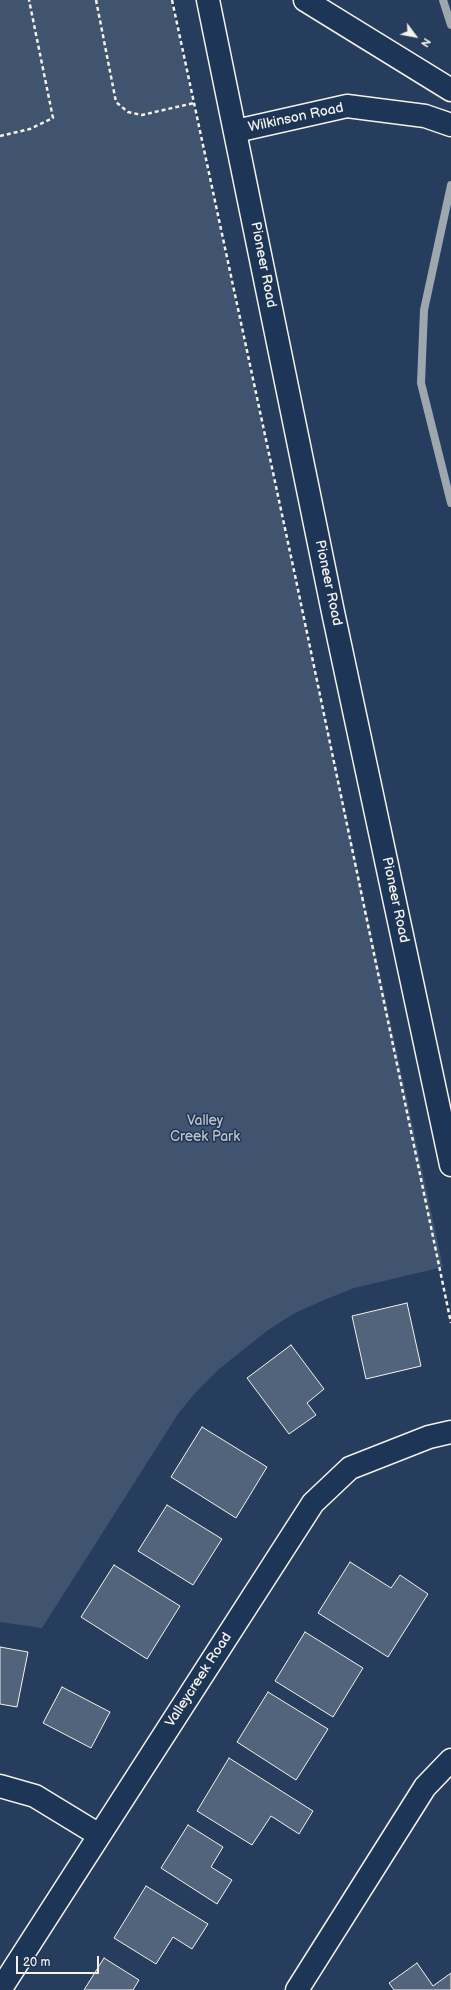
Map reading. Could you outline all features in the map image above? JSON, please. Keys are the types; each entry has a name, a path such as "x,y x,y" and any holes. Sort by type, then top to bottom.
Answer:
{"main road":[{"name":"Pioneer Road","path":"208,0 335,619 451,1165"},
{"path":"305,0 451,90"},
{"name":"Wilkinson Road","path":"236,131 347,106 373,108 425,116 451,125"},
{"name":"Valleycreek Road","path":"0,1990 7,1964 99,1835 313,1503 350,1468 429,1436 451,1432"},
{"path":"297,1990 425,1787 451,1760"},
{"path":"0,1786 35,1796 99,1835"}],"path":[{"path":"0,136 30,129 53,118 29,0"},
{"path":"96,0 116,102 128,112 142,114 194,103"},
{"path":"172,0 296,580 451,1323"}],"green space":[{"name":"Valley Creek Park","path":"0,0 171,0 443,1267 354,1288 295,1313 268,1330 218,1370 195,1393 178,1414 42,1628 0,1622"}],"building":[{"path":"407,1303 421,1366 366,1379 352,1316"},
{"path":"291,1345 324,1389 307,1403 316,1415 289,1434 247,1378"},
{"path":"202,1427 267,1467 236,1518 171,1477"},
{"path":"167,1505 222,1539 193,1585 138,1551"},
{"path":"350,1562 391,1588 400,1575 428,1594 388,1657 318,1613"},
{"path":"114,1565 180,1606 147,1659 81,1617"},
{"path":"305,1632 363,1668 333,1717 275,1681"},
{"path":"0,1647 28,1652 17,1707 0,1704"},
{"path":"62,1687 110,1712 91,1748 43,1723"},
{"path":"268,1692 328,1729 296,1780 237,1742"},
{"path":"229,1758 313,1811 299,1834 271,1816 252,1845 197,1811"},
{"path":"188,1825 223,1847 211,1867 232,1880 217,1904 161,1868"},
{"path":"146,1886 208,1924 192,1949 173,1937 156,1964 114,1938"},
{"path":"104,1958 139,1980 133,1990 84,1990"},
{"path":"417,1963 433,1986 451,1973 451,1990 394,1990 389,1983"}],"waterway":[{"path":"443,0 451,25"},
{"path":"451,185 424,310 421,383 451,503"}]}
